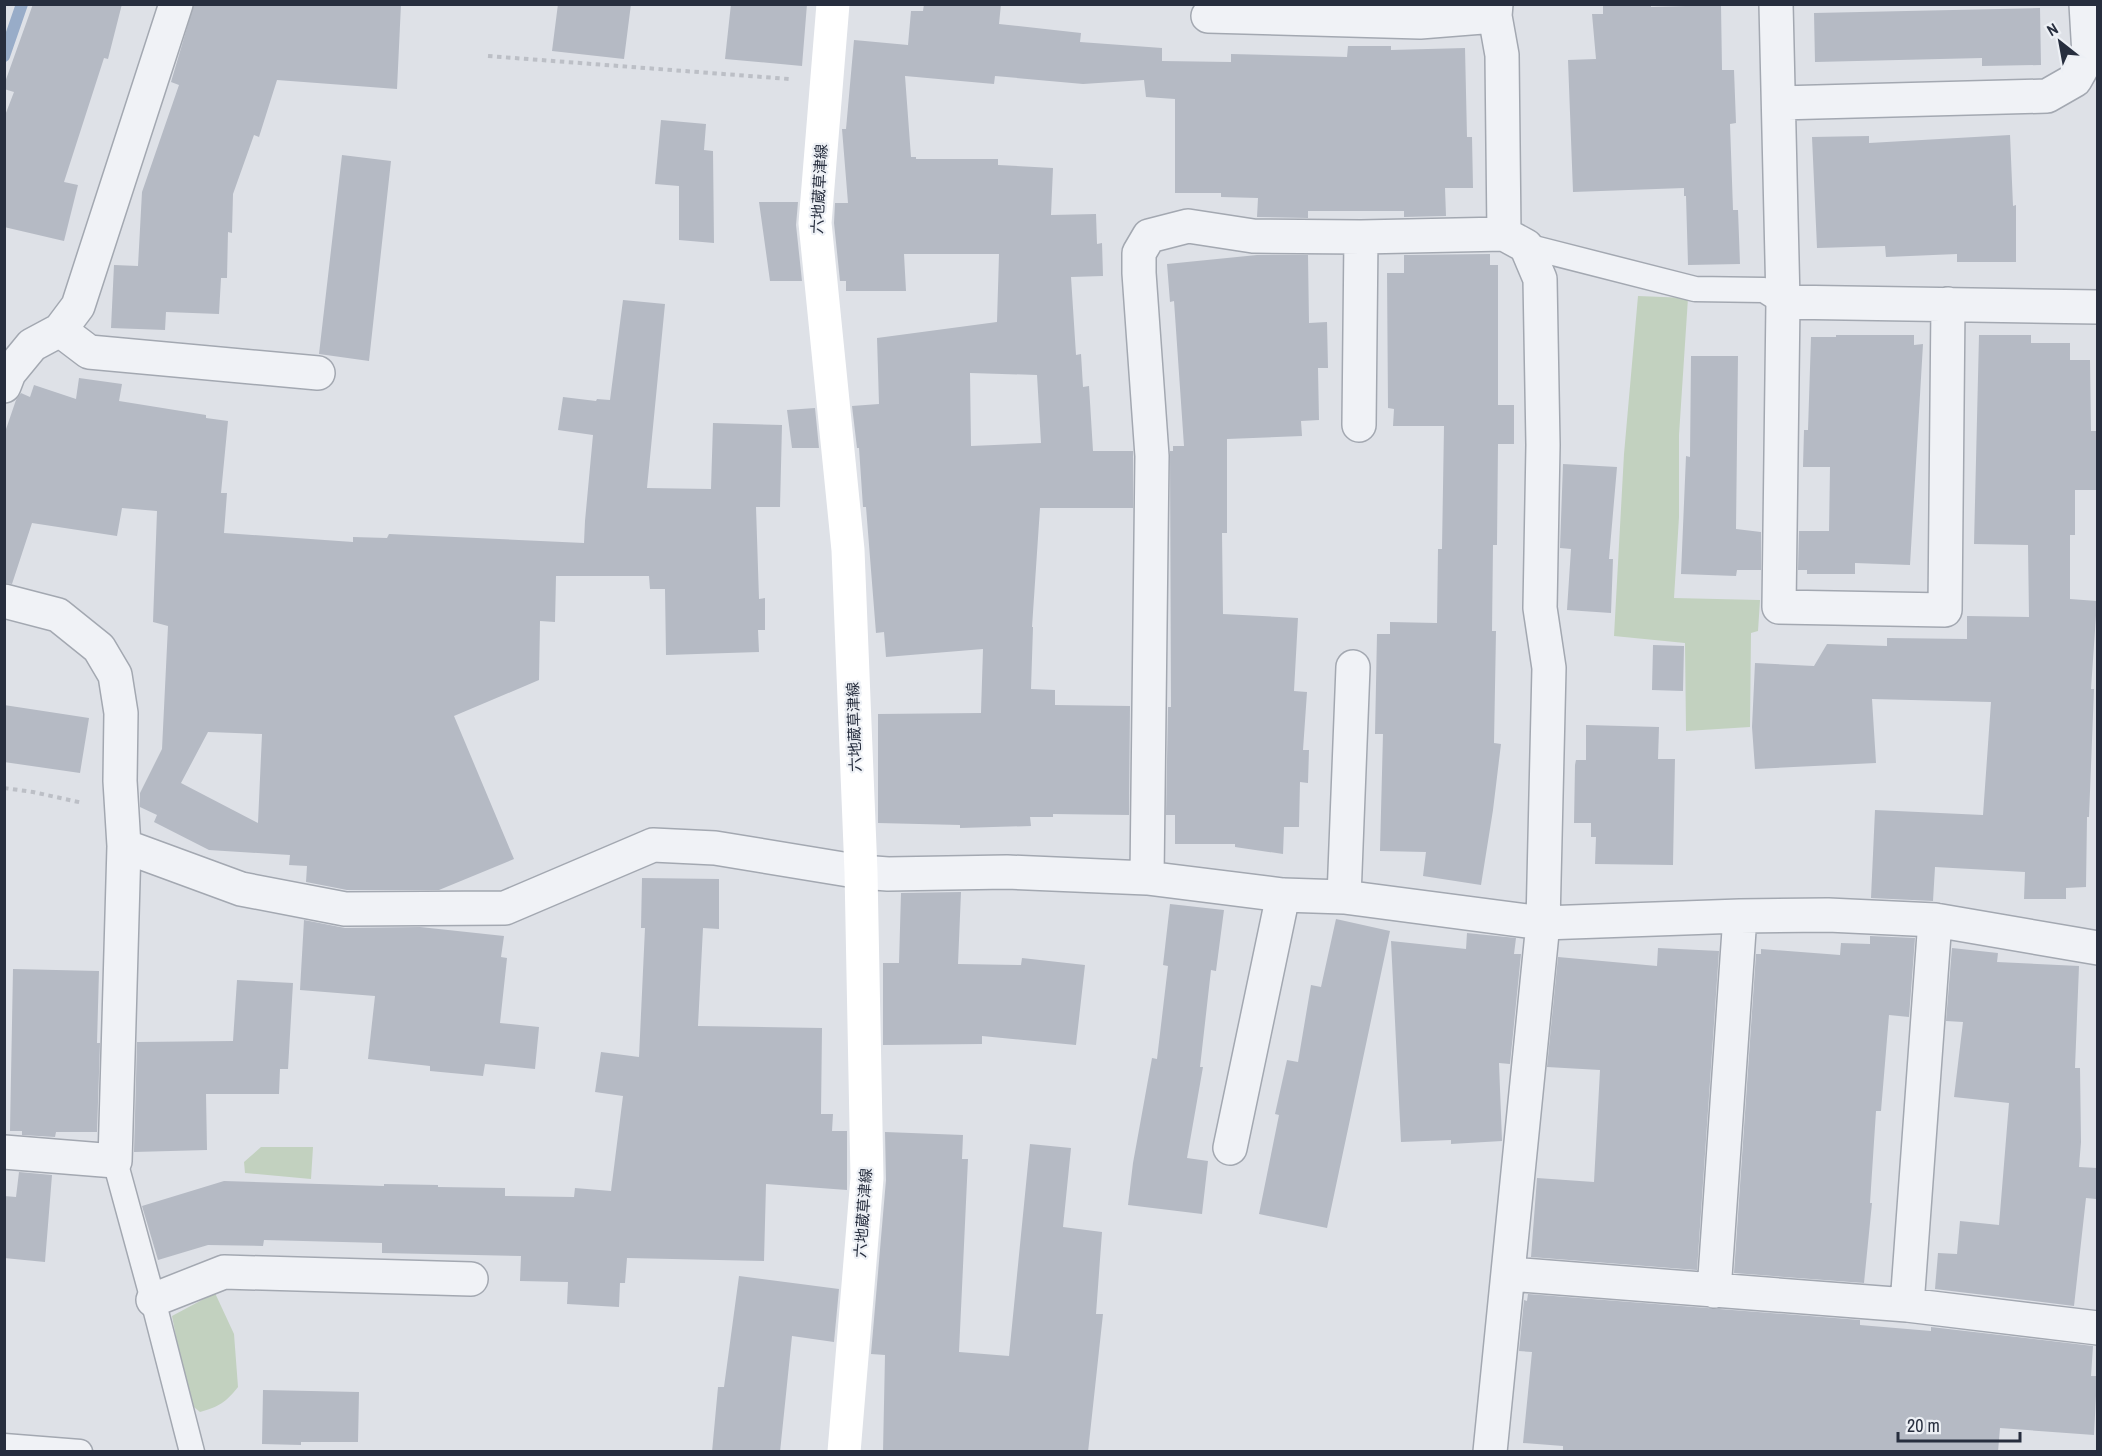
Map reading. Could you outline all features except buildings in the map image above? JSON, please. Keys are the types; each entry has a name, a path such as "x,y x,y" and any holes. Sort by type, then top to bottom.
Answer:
{"main road":[{"name":"六地蔵草津線","path":"834,4 815,223 848,550 861,872 867,1178 844,1452"}],"street":[{"path":"4,386 9,373 32,345 60,330 78,306 176,4"},
{"path":"1776,4 1784,302 1779,607 1945,610 1948,304"},
{"path":"1779,103 2047,96 2075,80 2091,64 2086,4"},
{"path":"1199,10 1419,22 1496,10 1502,55 1515,240 1540,279 1543,445 1540,608 1549,668 1543,923 1490,1452"},
{"path":"1147,878 1152,456 1139,253 1149,236 1188,226 1253,236 1515,240"},
{"path":"1359,425 1361,237"},
{"path":"1784,302 2097,307"},
{"path":"60,330 89,352 318,374"},
{"path":"4,602 58,615 99,648 115,675 121,713 120,781 123,831 115,1161 4,1152"},
{"path":"1344,897 1353,667"},
{"path":"123,831 241,889 345,909 505,908 653,846 715,848 861,872 888,874 1007,872 1147,878 1283,895 1344,897 1543,923 1828,915 1935,920 2097,948"},
{"path":"1230,1148 1283,895"},
{"path":"1714,1291 1740,916"},
{"path":"1907,1305 1935,920"},
{"path":"153,1300 224,1272 471,1279"},
{"path":"1509,1274 1907,1305 2097,1328"}],"lane":[{"path":"1515,240 1695,289 1764,290 1784,302"},
{"path":"115,1161 192,1452"},
{"path":"4,1446 80,1452"}],"path":[{"path":"488,56 826,82"},
{"path":"4,788 73,800 123,831"}],"green space":[{"path":"1638,296 1688,298 1679,435 1679,517 1674,598 1760,600 1758,631 1751,633 1750,727 1686,731 1685,643 1614,636 1624,454"},
{"path":"261,1147 313,1147 311,1179 245,1173 244,1162"},
{"path":"215,1293 234,1334 238,1387 222,1403 200,1412 189,1403 172,1316"}],"waterway":[{"path":"4,56 22,4"}]}
